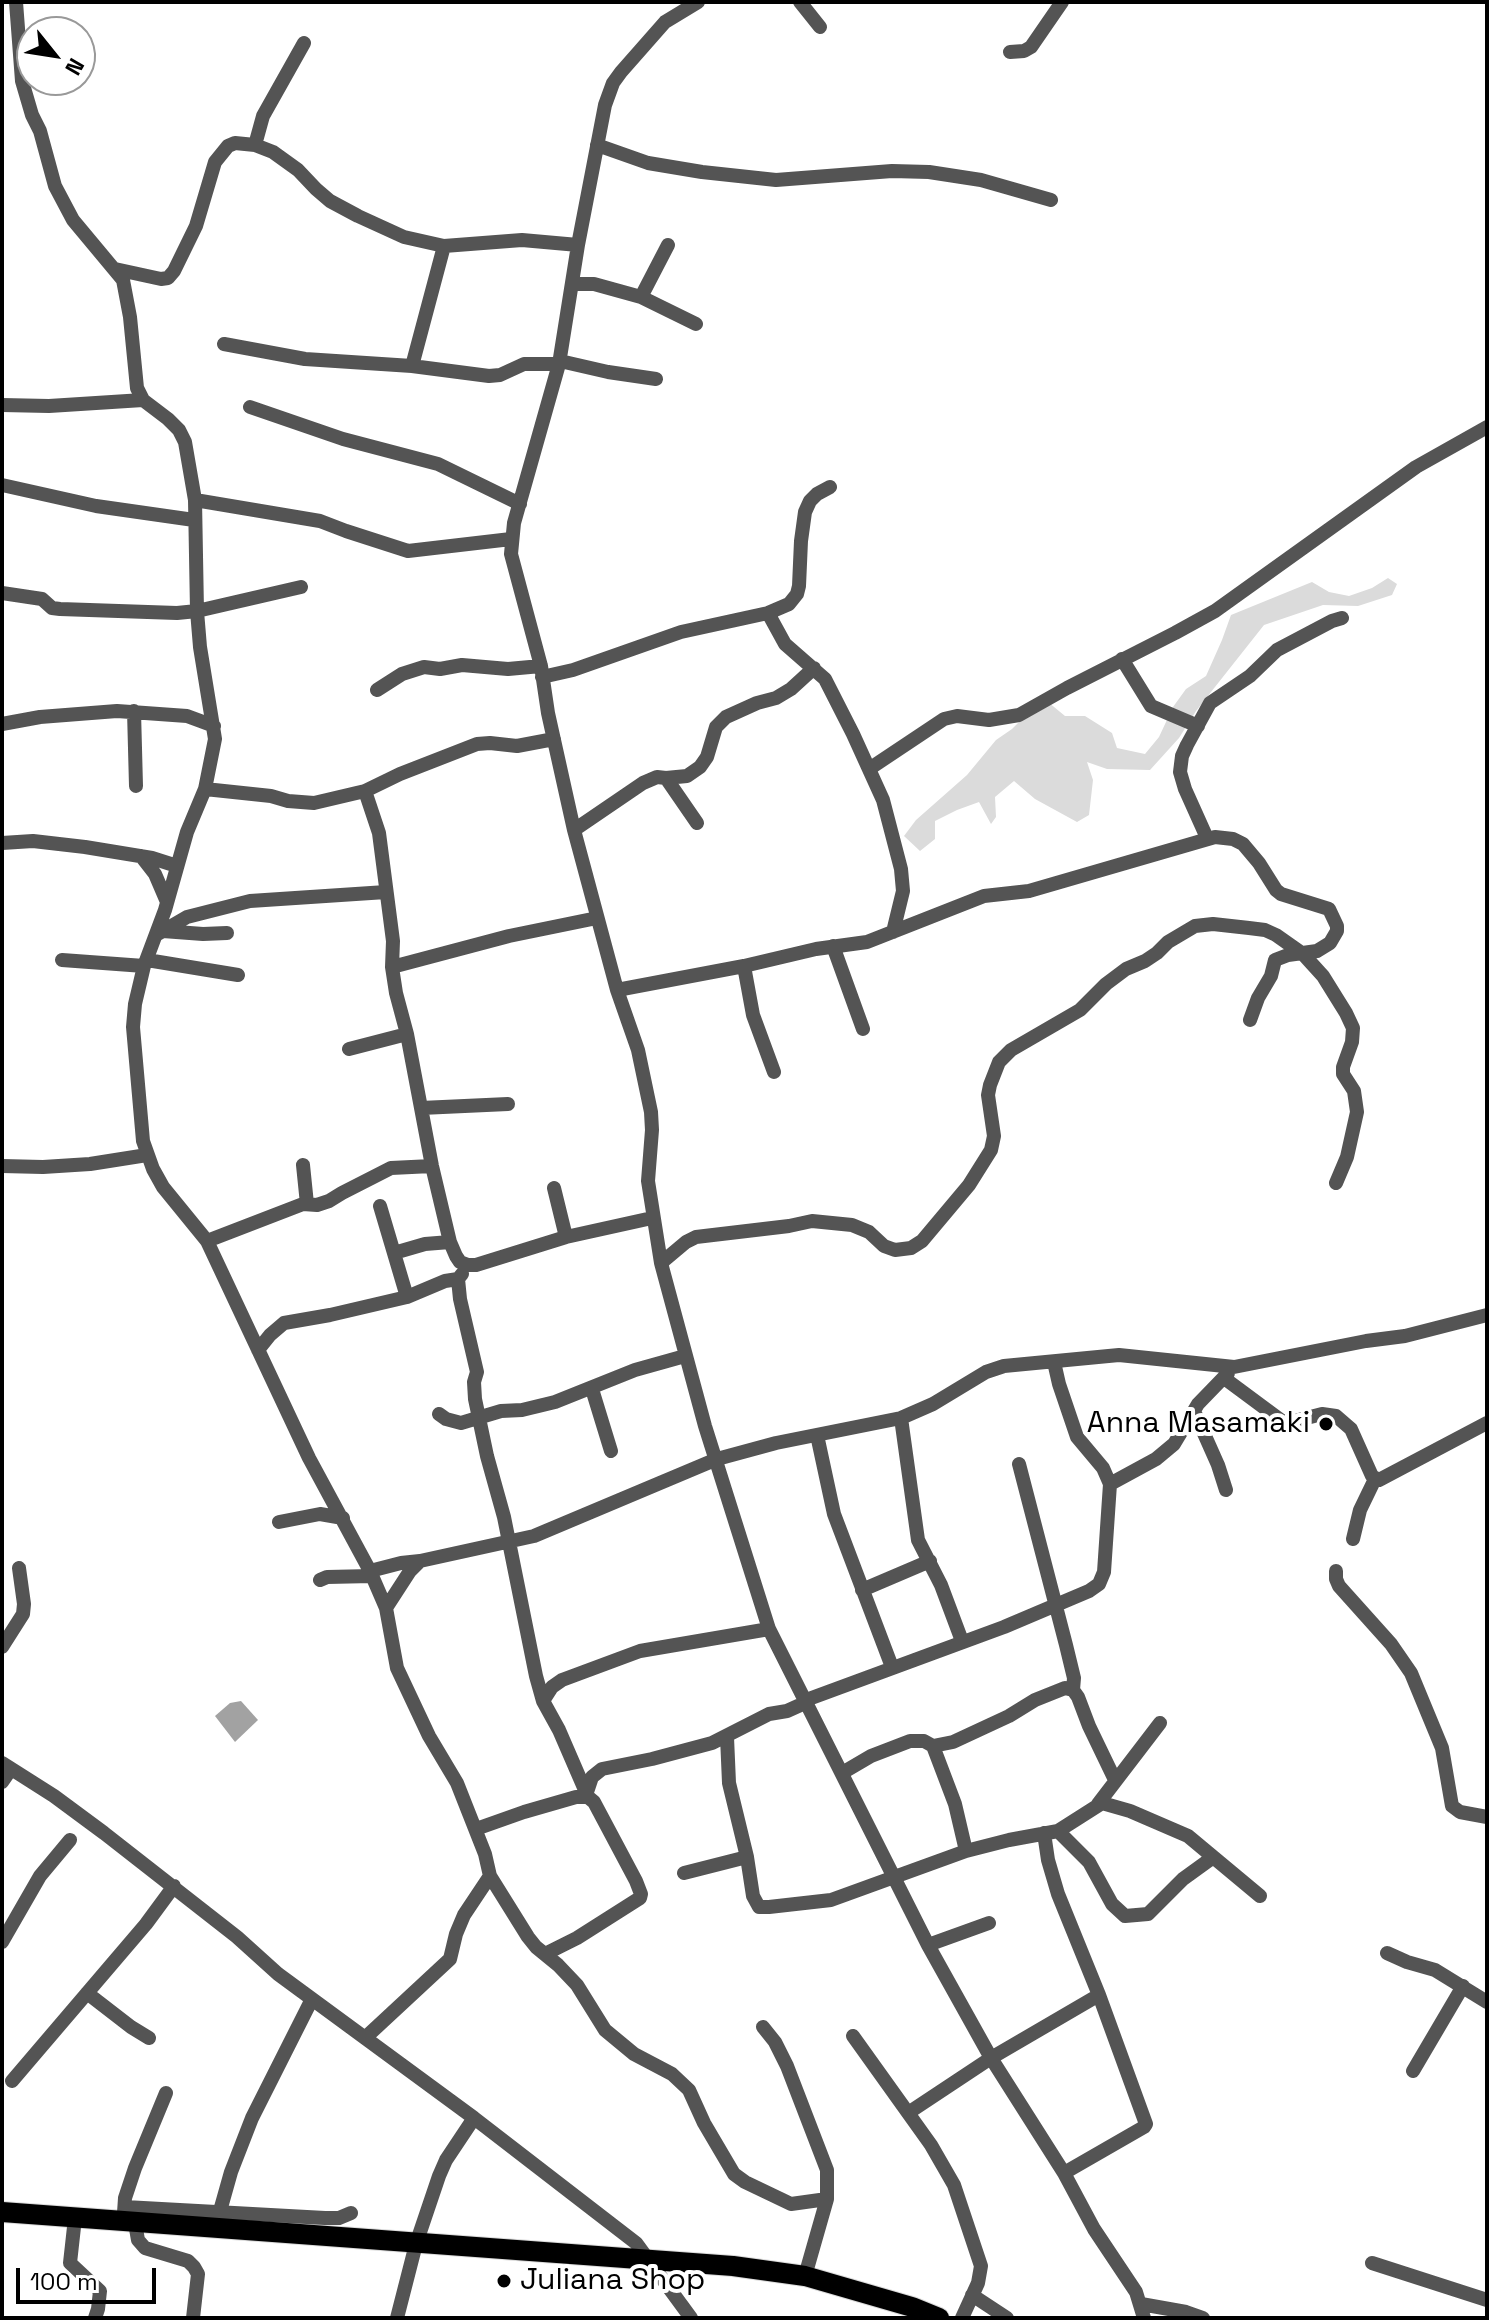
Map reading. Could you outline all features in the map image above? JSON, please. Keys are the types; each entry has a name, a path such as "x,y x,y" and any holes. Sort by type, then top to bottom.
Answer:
{"highway":[{"path":"2,2212 75,2218 128,2217 416,2244 733,2266 805,2276 912,2307 939,2318"}],"street":[{"path":"698,2 665,22 618,76 605,105 578,245 560,362 511,539 511,554 542,672 574,830 617,990 638,1050 651,1112 648,1181 661,1263 705,1426 769,1629 893,1877 991,2058 1064,2173 1094,2229 1136,2292 1142,2311 1186,2312 1203,2318"},
{"path":"800,2 820,27"},
{"path":"1010,52 1031,47 1062,2"},
{"path":"255,145 263,116 304,43"},
{"path":"25,96 40,131 59,195 73,220 123,280 127,292 137,388 143,400 179,430 185,442 195,500 200,647 215,739 205,789 187,832 159,933 146,963 135,1004 133,1027 141,1125 147,1155 174,1203 207,1241 309,1458 371,1574 386,1608 397,1668 429,1736 457,1783 476,1829 490,1876 528,1937 577,1985 605,2030 634,2054 672,2074 689,2090 734,2174 791,2204 827,2199"},
{"path":"115,269 168,278 196,226 215,162 228,146 235,143 255,145 289,162 342,209 404,237 444,246 522,240 578,245"},
{"path":"597,145 648,163 702,172 776,180 892,171 929,172 981,180 1051,200"},
{"path":"641,297 668,245"},
{"path":"412,366 444,246"},
{"path":"572,284 594,284 641,297 696,324"},
{"path":"224,344 305,359 412,366 489,376 500,375 524,364 560,362 656,379"},
{"path":"2,405 143,400"},
{"path":"250,407 361,445 438,464 520,504"},
{"path":"869,769 944,719 957,716 989,720 1019,715 1215,611 1416,467 1487,427"},
{"path":"2,485 96,506 194,520"},
{"path":"377,690 402,674 424,667 440,669 462,665 542,672 573,670 681,632 768,613 789,604 799,586 805,512 817,494 830,487"},
{"path":"195,500 320,521 408,551 511,539"},
{"path":"169,516 195,536"},
{"path":"2,593 42,599 52,608 60,609 177,613 301,587"},
{"path":"768,613 785,644 825,679 887,813 901,869 903,891 893,932"},
{"path":"1207,838 1194,813 1180,772 1182,756 1210,703 1250,676 1277,650 1342,618"},
{"path":"1122,659 1151,706 1198,726"},
{"path":"574,830 643,783 657,777 694,773 707,757 716,727 726,717 776,698 814,668"},
{"path":"2,724 40,717 134,711 187,716 214,726"},
{"path":"134,711 136,786"},
{"path":"205,789 314,803 365,791 477,744 517,746 554,739"},
{"path":"666,778 697,823"},
{"path":"365,791 379,833 393,941 392,967 432,1166 450,1242 460,1262 476,1265 566,1237 652,1218"},
{"path":"617,990 833,946 867,942 984,896 1029,891 1215,837 1233,839 1243,844 1276,890 1329,909 1337,926 1333,939 1317,951 1275,960 1271,976 1250,1020"},
{"path":"2,843 33,841 141,856 177,866"},
{"path":"141,856 155,874 167,903"},
{"path":"159,933 197,914 250,901 386,892"},
{"path":"392,967 509,936 597,918"},
{"path":"661,1263 696,1237 812,1221 852,1225 869,1232 884,1246 895,1250 911,1248 922,1241 969,1185 991,1150 994,1136 988,1095 999,1062 1011,1050 1080,1010 1126,969 1145,961 1195,926 1213,924 1265,930 1303,954 1323,976 1346,1013 1353,1028 1343,1074 1354,1091 1357,1112 1347,1157 1336,1183"},
{"path":"159,933 227,933"},
{"path":"833,946 863,1029"},
{"path":"62,960 146,963 238,975"},
{"path":"744,966 753,1015 774,1072"},
{"path":"349,1049 407,1034"},
{"path":"421,1108 508,1104"},
{"path":"2,1166 90,1164 147,1155"},
{"path":"303,1165 307,1204"},
{"path":"207,1241 307,1204 329,1201 391,1168 432,1166"},
{"path":"554,1188 566,1237"},
{"path":"380,1206 407,1297"},
{"path":"394,1253 425,1244 450,1242"},
{"path":"468,1265 458,1279 477,1366 474,1388 543,1701 587,1794 636,1881 640,1898 589,1931 545,1954"},
{"path":"258,1350 284,1323 407,1297 445,1281 458,1279"},
{"path":"320,1580 371,1574 401,1563 508,1544 534,1536 717,1459 776,1443 901,1418 933,1404 986,1372 1018,1363 1119,1355 1229,1372 1366,1341 1405,1336 1487,1315"},
{"path":"439,1414 455,1423 501,1411 522,1410 555,1402 626,1373 685,1356"},
{"path":"587,1794 592,1777 602,1769 666,1756 727,1737 769,1714 787,1711 892,1667 1004,1627 1099,1584 1104,1572 1110,1484 1103,1468 1077,1437 1054,1362"},
{"path":"1110,1484 1156,1459 1174,1444 1194,1411 1229,1372"},
{"path":"1229,1372 1282,1421 1291,1422 1322,1414 1336,1416 1351,1429 1375,1479"},
{"path":"592,1389 611,1451"},
{"path":"1194,1411 1226,1490"},
{"path":"901,1418 918,1540 930,1561 962,1641"},
{"path":"1375,1479 1397,1472 1487,1423"},
{"path":"817,1435 828,1496 892,1667"},
{"path":"1019,1464 1072,1670 1073,1690 1115,1780"},
{"path":"1353,1539 1360,1510 1375,1479"},
{"path":"279,1522 320,1514 343,1518"},
{"path":"386,1608 420,1561"},
{"path":"862,1590 930,1561"},
{"path":"2,1647 23,1614 19,1568"},
{"path":"1336,1571 1339,1586 1391,1644 1411,1673 1442,1748 1452,1806 1460,1812 1487,1817"},
{"path":"543,1701 552,1687 562,1680 640,1651 769,1629"},
{"path":"933,1746 953,1742 1051,1692 1065,1688 1073,1690"},
{"path":"727,1737 729,1783 755,1902 762,1908 831,1900 966,1851 1051,1832 1076,1821 1098,1804 1160,1723"},
{"path":"842,1773 892,1746 910,1741 924,1741 933,1746 955,1804 966,1851"},
{"path":"2,1782 6,1766 54,1796 174,1886 278,1974 474,2118 636,2243 691,2318"},
{"path":"476,1829 587,1794"},
{"path":"1098,1804 1114,1805 1188,1836 1260,1896"},
{"path":"1051,1832 1089,1862 1112,1904 1125,1916 1148,1914 1183,1879 1212,1858"},
{"path":"1051,1832 1048,1860 1058,1894 1146,2124 1064,2173"},
{"path":"2,1942 40,1876 70,1840"},
{"path":"684,1873 747,1857"},
{"path":"366,2037 450,1959 464,1915 490,1876"},
{"path":"12,2081 146,1924 174,1886"},
{"path":"928,1945 989,1923"},
{"path":"1387,1953 1435,1970 1487,2002"},
{"path":"1413,2071 1463,1986"},
{"path":"87,1993 149,2038"},
{"path":"908,2113 991,2058 1099,1995"},
{"path":"220,2211 252,2118 312,1999"},
{"path":"763,2027 787,2066 827,2170 827,2199 805,2276"},
{"path":"853,2036 946,2170 967,2219 981,2266 978,2283 962,2318"},
{"path":"166,2093 135,2168 128,2217 145,2248 188,2261 194,2267 198,2274 193,2318"},
{"path":"397,2318 416,2244 446,2160 474,2118"},
{"path":"128,2217 220,2211 339,2218 351,2213"},
{"path":"75,2218 70,2263 100,2291 95,2318"},
{"path":"1372,2263 1487,2300"},
{"path":"972,2295 1007,2318"}],"shaded area":[{"path":"1388,578 1397,584 1392,595 1358,606 1323,605 1264,625 1196,711 1179,738 1150,770 1107,769 1087,762 1093,780 1089,815 1077,822 1035,799 1014,781 995,797 996,817 991,824 979,802 935,821 935,839 920,851 904,836 916,820 967,775 996,740 1032,709 1048,702 1065,716 1085,716 1112,733 1117,748 1145,754 1159,737 1173,707 1186,689 1206,676 1231,615 1312,582 1329,592 1349,596"},
{"path":"241,1701 258,1720 235,1742 215,1716 230,1703"}],"place":[{"name":"Anna Masamaki","path":"1326,1424"},
{"name":"Juliana Shop","path":"504,2281"}]}
